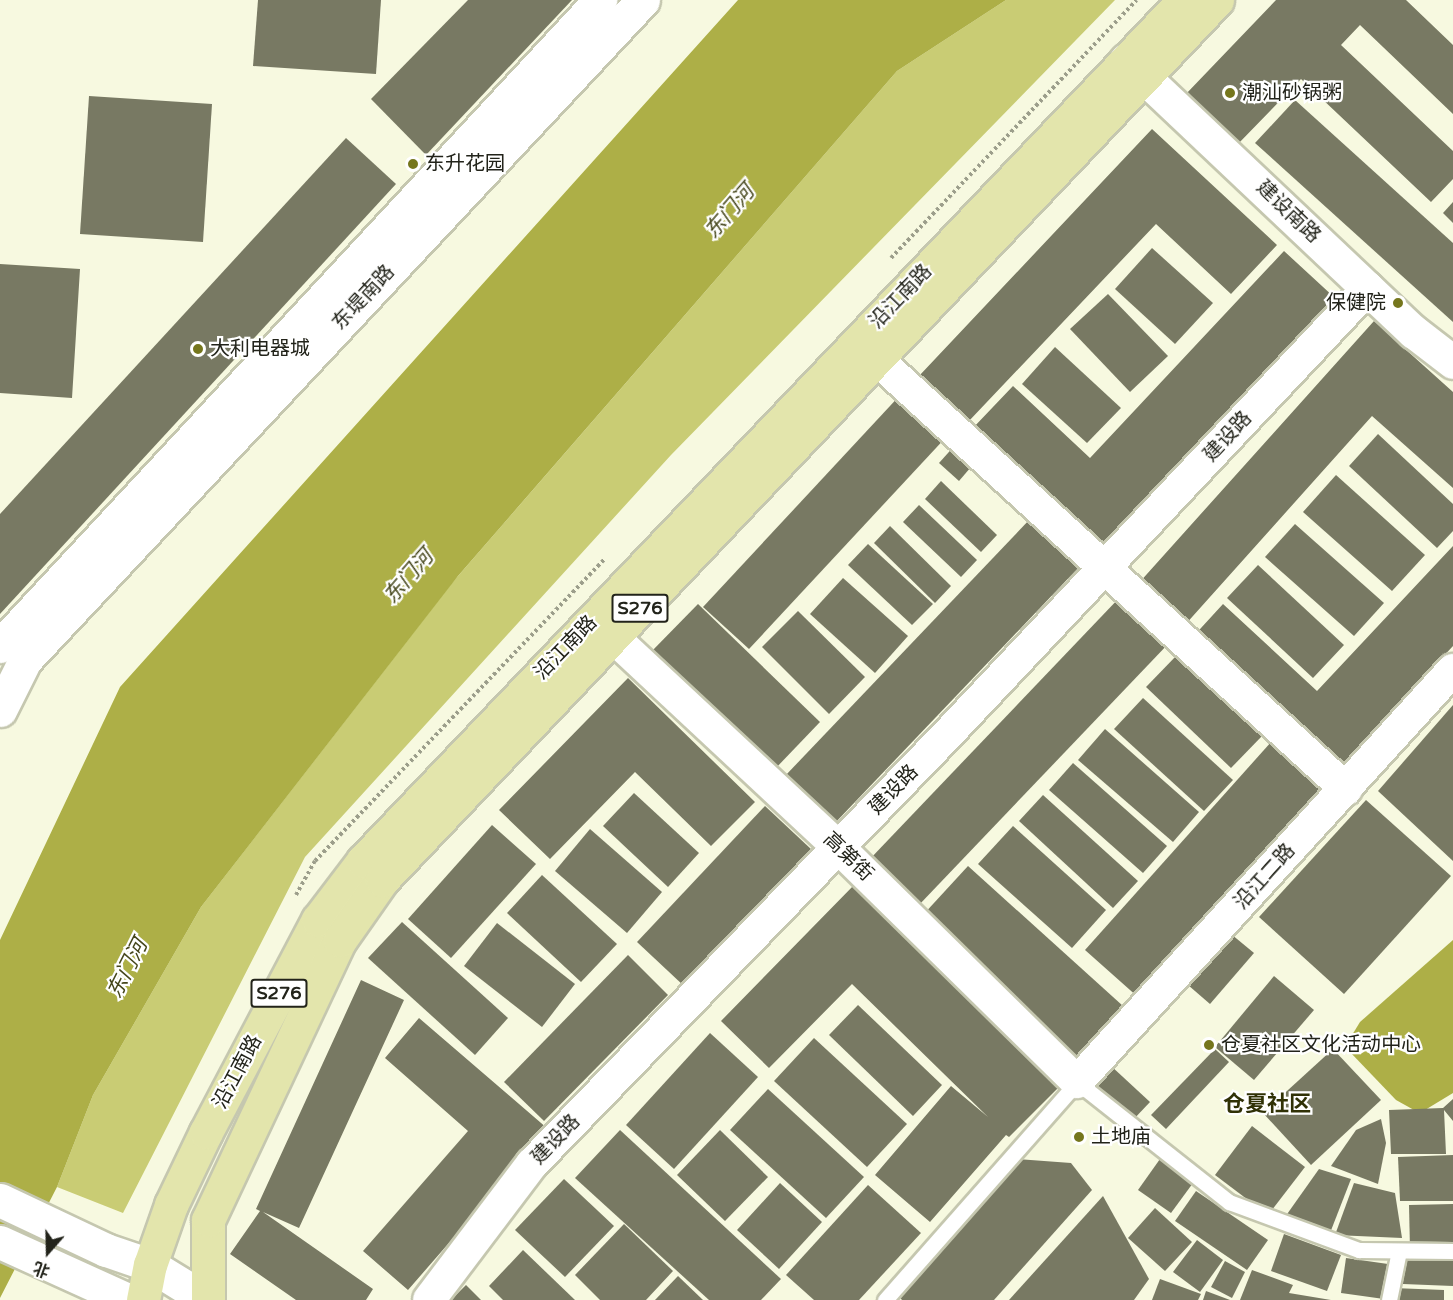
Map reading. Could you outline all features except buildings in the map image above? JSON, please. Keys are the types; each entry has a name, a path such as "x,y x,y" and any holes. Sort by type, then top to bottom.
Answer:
{"main road":[{"name":"东堤南路","path":"0,646 600,0"},
{"name":"东堤南路","path":"0,710 25,660 643,0"},
{"name":"沿江南路","path":"1136,68 1184,0"},
{"name":"沿江南路","path":"143,1300 150,1265 180,1184 318,920 363,861 867,351 1136,68 1217,0"},
{"name":"建设南路","path":"1136,68 1368,288 1453,362"},
{"name":"沿江南路","path":"207,1300 208,1220 340,940 382,880 613,637 867,351"},
{"path":"0,1200 106,1250 150,1265 207,1300"},
{"path":"0,1242 128,1300"}],"street":[{"name":"建设路","path":"429,1300 532,1164 838,847 1368,288"},
{"path":"867,351 1102,570 1346,789"},
{"name":"高第街","path":"613,637 838,847 1077,1082"},
{"name":"沿江二路","path":"1077,1082 1453,670"}],"lane":[{"path":"885,1300 1077,1082 1229,1202 1359,1250 1453,1251"},
{"path":"1389,1300 1399,1251"}],"green space":[{"path":"1006,0 1115,0 671,455 305,857 123,1213 57,1187 93,1095 201,907 452,583 897,71"}],"water":[{"name":"东门河","path":"738,0 1006,0 897,71 458,576 201,907 93,1095 57,1187 0,1298 0,940 120,687"},
{"path":"1453,940 1453,1093 1425,1110 1414,1110 1396,1100 1350,1052 1349,1040 1360,1022"}],"place":[{"name":"潮汕砂锅粥","path":"1230,93"},
{"name":"东升花园","path":"413,164"},
{"name":"保健院","path":"1398,303"},
{"name":"大利电器城","path":"198,349"},
{"name":"仓夏社区文化活动中心","path":"1209,1045"},
{"name":"土地庙","path":"1079,1137"}],"district":[{"name":"仓夏社区","path":"1267,1105"}]}
